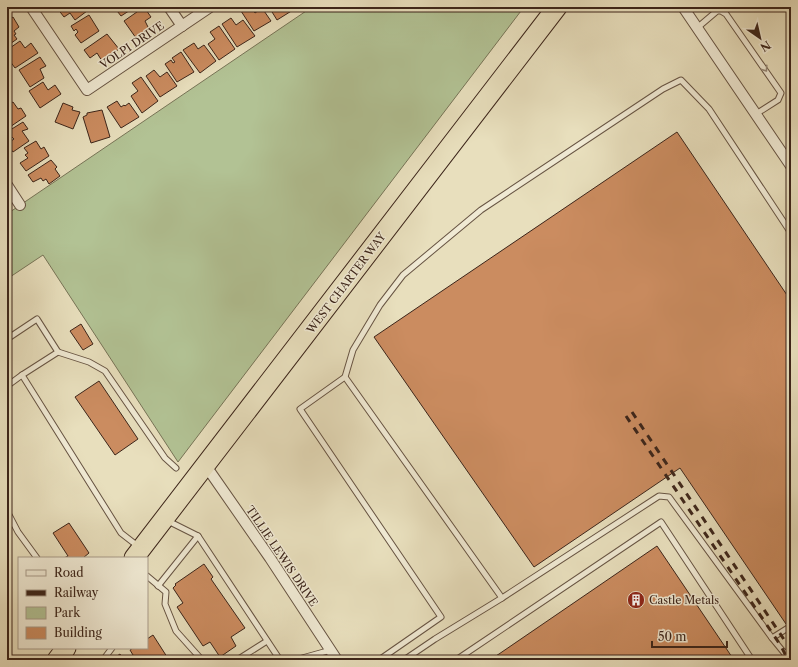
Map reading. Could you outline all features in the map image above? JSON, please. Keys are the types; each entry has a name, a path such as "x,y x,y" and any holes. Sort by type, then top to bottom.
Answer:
{"highway":[{"name":"WEST CHARTER WAY","path":"138,554 557,7"},
{"path":"57,660 65,649"}],"street":[{"name":"VOLPI DRIVE","path":"31,7 87,90 210,7"},
{"path":"169,7 182,26"},
{"path":"683,7 790,162"},
{"path":"7,185 20,205"},
{"name":"TILLIE LEWIS DRIVE","path":"206,466 270,558 337,660"}],"lane":[{"path":"697,28 717,11 721,11 726,14 782,93 778,100 756,114"},
{"path":"379,660 441,617 300,409 345,377 353,350 380,305 403,274 481,210 663,89 681,80 709,109 791,234"},
{"path":"7,339 37,320 58,352 89,362 105,371 165,458 176,468"},
{"path":"7,386 58,352"},
{"path":"22,376 121,533 138,554"},
{"path":"345,377 502,598"},
{"path":"404,660 659,496 669,497 772,638 790,660"},
{"path":"7,511 18,532 36,557"},
{"path":"164,519 198,536 280,660"},
{"path":"456,660 661,522 752,660"},
{"path":"158,586 198,536"},
{"path":"148,577 166,592 165,604 176,631 202,660"},
{"path":"772,638 791,626"},
{"path":"237,660 267,641"},
{"path":"103,660 111,649"},
{"path":"294,660 331,650"},
{"path":"785,653 791,650"}],"green space":[{"path":"312,7 524,7 178,462 43,255 7,279 7,214"}],"building":[{"path":"114,7 135,7 121,16"},
{"path":"144,7 151,17 145,21 149,29 136,38 124,21"},
{"path":"251,7 255,13 262,8 271,21 254,31 241,11"},
{"path":"269,7 292,7 293,10 277,20"},
{"path":"57,8 91,8 75,20 70,13 64,17"},
{"path":"89,15 99,31 81,43 75,35 78,32 76,29 74,31 71,26"},
{"path":"13,17 19,27 14,31 16,34 14,35 17,39 7,46 7,21"},
{"path":"231,18 236,25 243,20 255,36 237,47 222,24"},
{"path":"219,26 235,49 219,60 208,44 215,39 210,32"},
{"path":"107,34 119,49 102,61 97,53 90,58 84,50"},
{"path":"20,41 25,48 31,43 38,53 15,68 7,57 7,50"},
{"path":"194,43 198,49 204,45 216,61 200,73 183,50"},
{"path":"181,52 194,72 177,82 165,64 171,60 173,63 175,62 172,58"},
{"path":"40,57 46,66 40,69 44,78 30,87 19,70"},
{"path":"154,70 160,77 167,72 177,86 160,97 146,76"},
{"path":"141,77 158,101 142,113 131,96 138,91 132,83"},
{"path":"43,82 48,90 55,85 61,94 40,108 29,91"},
{"path":"117,101 121,107 129,103 139,117 121,128 107,107"},
{"path":"13,102 18,109 21,108 26,116 7,129 7,105"},
{"path":"63,103 73,107 72,110 80,112 73,129 55,122"},
{"path":"102,110 110,137 91,143 83,117 87,115 87,113"},
{"path":"23,122 28,129 22,131 29,141 13,152 7,144 14,139 12,137 7,140 7,132"},
{"path":"677,132 791,301 791,621 786,624 680,468 534,567 374,337"},
{"path":"36,141 41,149 44,147 49,156 26,171 20,163 28,158 25,155 28,153 24,148"},
{"path":"51,160 57,167 55,169 60,176 49,184 46,179 43,181 41,178 33,182 28,175"},
{"path":"81,324 93,344 83,350 70,331"},
{"path":"99,381 138,439 115,455 75,397"},
{"path":"69,523 89,553 84,557 66,557 68,556 53,533"},
{"name":"Castle Metals","path":"657,546 734,660 489,660 499,654"},
{"path":"204,564 213,577 211,579 245,628 231,637 236,646 220,657 210,642 203,646 177,607 183,603 173,588 176,585 175,584"},
{"path":"153,635 169,660 136,660 130,650 148,649 148,638"},
{"path":"120,654 124,660 111,660"}],"railway":[{"path":"632,412 791,650"},
{"path":"626,416 781,646 788,660"}],"place":[{"name":"Castle Metals","path":"636,600"}]}
